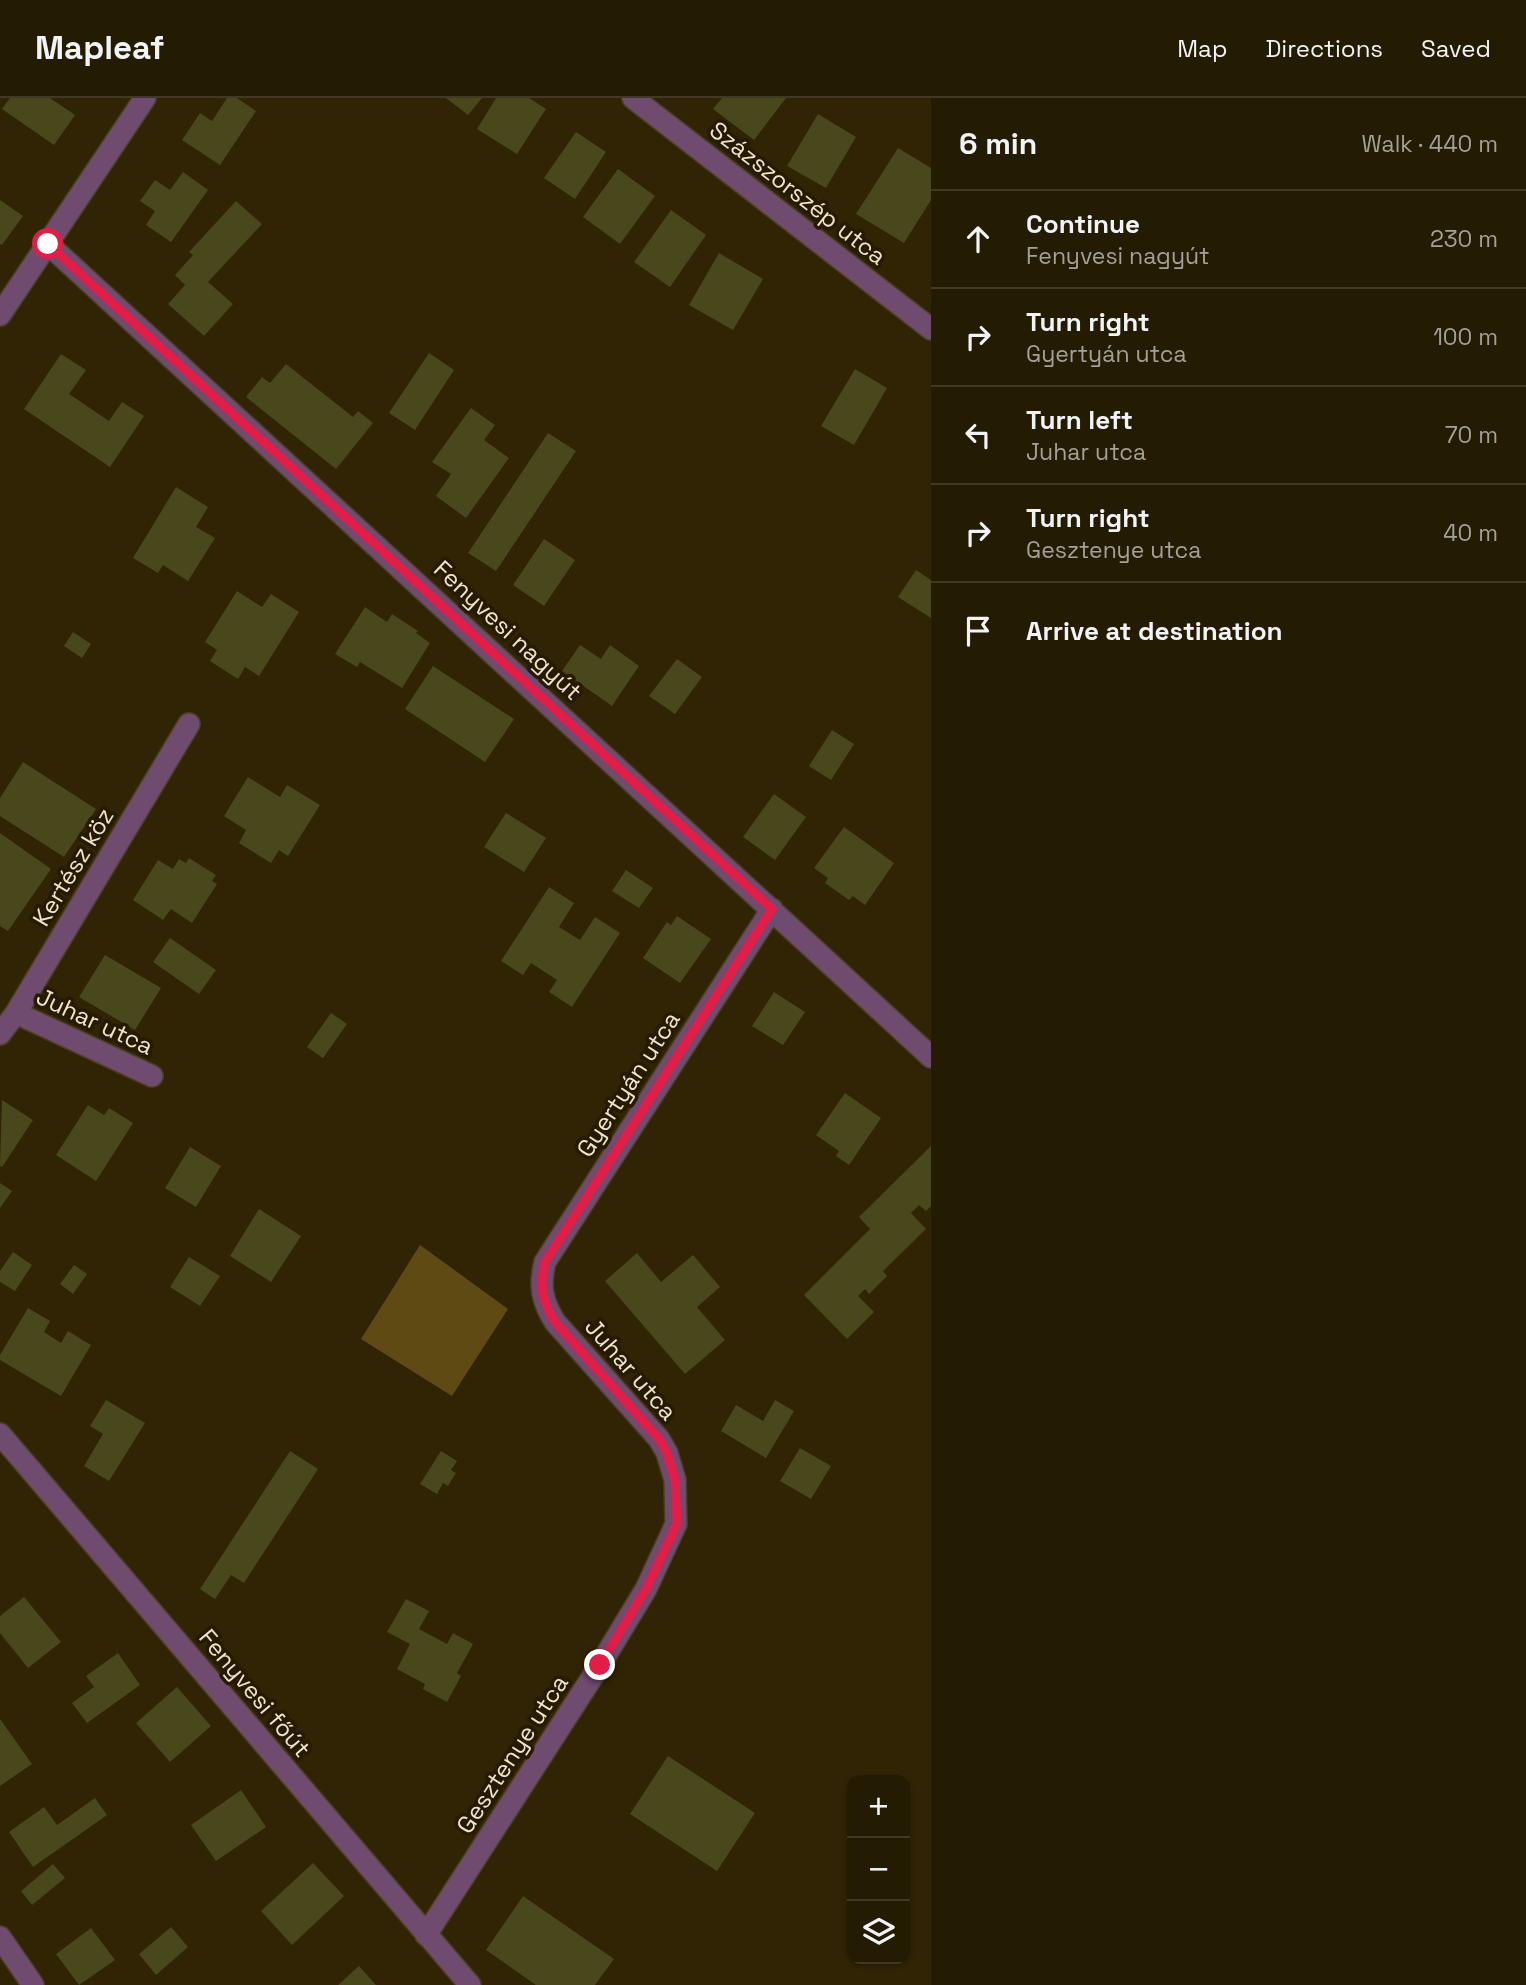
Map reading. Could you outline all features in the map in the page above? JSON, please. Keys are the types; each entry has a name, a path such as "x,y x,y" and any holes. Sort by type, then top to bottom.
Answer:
{"street":[{"path":"0,315 145,98"},
{"name":"Százszorszép utca","path":"633,98 931,329"},
{"name":"Fenyvesi nagyút","path":"48,244 931,1057"},
{"name":"Kertész köz","path":"0,1034 16,1013 189,724"},
{"name":"Gyertyán utca","path":"541,1293 545,1262 772,909"},
{"name":"Juhar utca","path":"16,1013 152,1076"},
{"name":"Juhar utca","path":"541,1293 555,1322 659,1439 667,1453 675,1480 677,1524"},
{"name":"Fenyvesi főút","path":"0,1434 470,1985"},
{"name":"Gesztenye utca","path":"426,1934 600,1665 646,1589 677,1524"},
{"path":"0,1937 33,1985"}],"shaded area":[{"path":"420,1245 508,1309 452,1396 361,1339"}],"building":[{"path":"10,98 50,98 75,115 54,145 2,109"},
{"path":"227,98 237,98 256,111 220,165 182,140 200,113 212,121"},
{"path":"446,98 482,98 468,115"},
{"path":"496,98 529,98 546,109 517,154 477,129"},
{"path":"722,98 786,98 754,140 713,109"},
{"path":"818,114 856,137 826,188 787,166"},
{"path":"576,132 606,152 575,199 544,178"},
{"path":"898,148 931,168 931,200 904,243 856,214"},
{"path":"618,169 655,196 620,244 583,217"},
{"path":"183,172 208,190 171,242 146,225 155,211 140,201 155,180 170,190"},
{"path":"0,200 23,216 2,245 0,244"},
{"path":"236,201 262,224 208,282 233,304 204,336 168,304 185,285 175,275 193,255 189,252"},
{"path":"671,210 706,235 670,287 634,262"},
{"path":"719,253 763,279 733,330 689,305"},
{"path":"429,353 454,370 415,430 389,413"},
{"path":"61,354 86,370 69,394 109,421 122,402 144,416 110,467 24,409"},
{"path":"286,364 353,417 358,411 373,423 336,469 246,397 262,377 270,383"},
{"path":"855,369 887,388 854,445 821,426"},
{"path":"471,408 495,425 484,440 509,458 466,518 436,496 451,474 432,462"},
{"path":"548,433 576,451 496,571 468,553"},
{"path":"176,487 208,507 196,527 215,538 188,581 163,565 158,573 133,558"},
{"path":"544,539 575,560 544,606 513,585"},
{"path":"916,570 931,580 931,618 898,597"},
{"path":"237,591 262,607 271,594 299,612 259,676 245,667 238,679 210,661 217,650 205,642"},
{"path":"365,607 387,622 392,614 418,631 416,633 430,643 402,688 360,662 357,667 335,654"},
{"path":"73,632 91,644 82,658 64,646"},
{"path":"580,645 601,659 610,645 639,666 612,706 562,671"},
{"path":"677,659 702,677 675,714 649,696"},
{"path":"433,666 514,719 485,762 405,709"},
{"path":"832,730 854,744 831,780 809,766"},
{"path":"23,762 96,809 64,857 0,816 0,798"},
{"path":"248,777 280,797 287,785 320,805 288,856 279,850 271,863 239,843 246,830 224,816"},
{"path":"774,794 806,817 775,860 743,837"},
{"path":"506,813 546,838 524,872 484,847"},
{"path":"844,827 894,863 865,905 853,896 849,900 825,883 828,878 814,868"},
{"path":"0,833 51,869 8,931 0,926"},
{"path":"189,858 216,875 212,881 217,884 192,923 171,909 163,920 133,900 158,860 173,869 179,859 186,863"},
{"path":"626,870 653,888 639,908 612,891"},
{"path":"549,887 574,903 559,927 580,940 595,917 620,933 572,1007 549,992 557,980 531,963 523,975 501,961"},
{"path":"677,916 711,939 680,983 643,958 667,922 671,925"},
{"path":"170,938 216,970 199,994 153,962"},
{"path":"105,955 161,988 135,1030 79,997"},
{"path":"774,992 805,1012 783,1045 752,1026"},
{"path":"331,1013 347,1024 323,1058 307,1047"},
{"path":"845,1093 881,1118 849,1165 836,1156 839,1151 816,1135"},
{"path":"2,1100 33,1120 2,1167 0,1166"},
{"path":"88,1105 104,1115 109,1108 133,1123 96,1181 56,1155"},
{"path":"931,1146 931,1206 926,1211 919,1205 911,1213 926,1229 883,1271 887,1276 869,1294 865,1289 858,1296 874,1312 847,1339 804,1295 870,1229 859,1217"},
{"path":"190,1147 221,1166 196,1207 165,1188"},
{"path":"0,1183 12,1191 0,1208"},
{"path":"259,1209 301,1236 271,1282 230,1256"},
{"path":"13,1252 32,1265 15,1291 0,1282 0,1271"},
{"path":"637,1253 661,1282 693,1255 720,1287 697,1307 725,1340 685,1374 605,1281"},
{"path":"189,1257 220,1276 200,1306 170,1287"},
{"path":"74,1265 87,1274 73,1294 60,1284"},
{"path":"28,1308 50,1321 44,1332 61,1343 68,1331 91,1345 61,1396 0,1360 0,1355"},
{"path":"106,1400 145,1423 109,1481 84,1466 103,1434 90,1426"},
{"path":"775,1400 794,1411 766,1458 721,1431 736,1405 763,1421"},
{"path":"800,1448 831,1466 811,1499 780,1481"},
{"path":"290,1451 318,1469 244,1583 231,1575 215,1599 200,1589"},
{"path":"441,1451 457,1461 451,1470 456,1473 448,1486 443,1483 437,1494 420,1484"},
{"path":"24,1597 61,1642 28,1668 0,1633 0,1616"},
{"path":"406,1599 429,1611 419,1629 447,1644 453,1633 473,1644 457,1673 461,1676 447,1702 423,1689 425,1684 397,1669 410,1644 387,1632"},
{"path":"118,1653 140,1685 87,1723 72,1703 94,1687 86,1676"},
{"path":"177,1687 211,1726 170,1762 136,1723"},
{"path":"0,1719 32,1764 0,1786"},
{"path":"668,1756 755,1813 717,1871 630,1814"},
{"path":"241,1790 266,1827 216,1861 191,1825"},
{"path":"95,1798 107,1815 33,1867 9,1832 44,1807 57,1825"},
{"path":"313,1863 344,1896 292,1945 261,1911"},
{"path":"53,1864 65,1878 32,1905 21,1891"},
{"path":"523,1896 614,1959 595,1985 536,1985 486,1950"},
{"path":"171,1927 188,1947 156,1975 139,1954"},
{"path":"91,1928 115,1960 79,1985 56,1954"},
{"path":"359,1966 376,1985 338,1985"}],"route":[{"path":"48,244 772,909 545,1262 541,1293 547,1310 659,1439 667,1453 675,1480 677,1524 646,1589 600,1665"}]}
